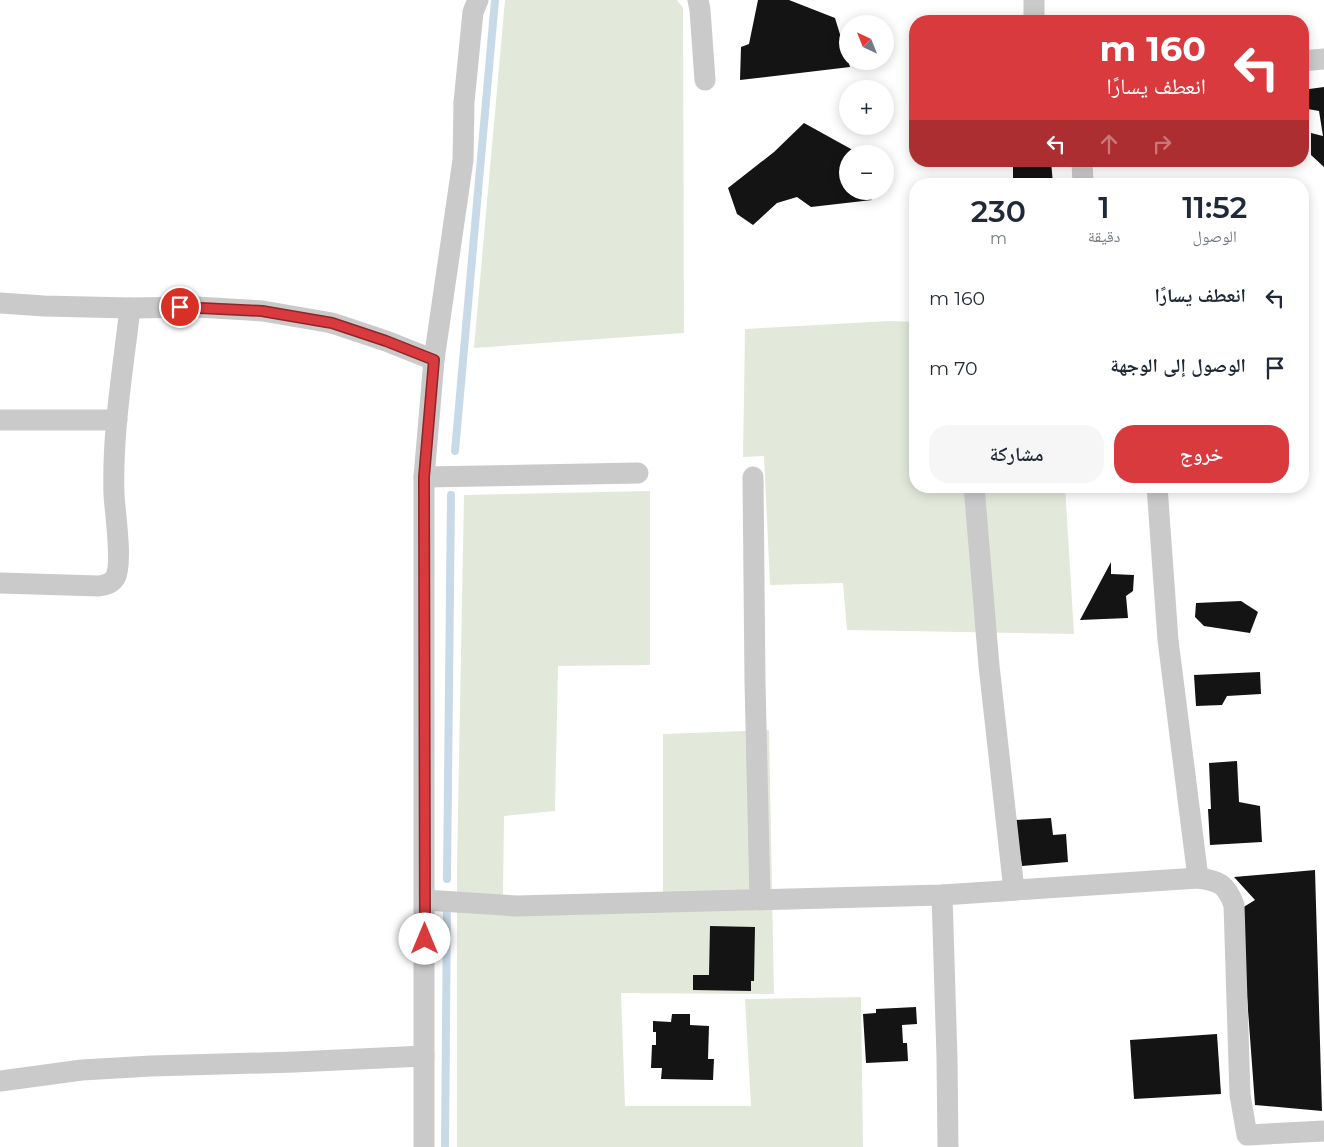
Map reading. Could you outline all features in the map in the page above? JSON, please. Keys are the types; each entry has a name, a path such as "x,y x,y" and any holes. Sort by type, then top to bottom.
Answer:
{"street":[{"path":"424,1147 426,900 424,477 434,360 463,160 464,102 473,12 478,0"},
{"path":"698,0 705,80"},
{"path":"1034,0 1034,15"},
{"path":"1309,60 1324,59"},
{"path":"0,303 130,308 197,306 262,311 332,323 434,360"},
{"path":"0,584 99,586 108,585 116,578 119,556 114,493 117,420 130,308"},
{"path":"0,420 117,420"},
{"path":"424,477 638,473"},
{"path":"753,477 760,900"},
{"path":"975,493 989,666 1014,890"},
{"path":"1158,493 1168,640 1198,878"},
{"path":"426,900 517,906 760,900 942,895 1198,878 1211,879 1222,884 1229,891 1234,905 1240,1095 1247,1141 1324,1131"},
{"path":"942,895 948,1147"},
{"path":"0,1081 82,1070 424,1056"}],"shaded area":[{"path":"505,0 677,0 683,8 684,333 474,348"},
{"path":"890,321 909,322 909,493 1065,493 1074,634 847,630 843,583 770,585 764,456 743,457 745,329"},
{"path":"650,491 650,665 558,666 555,811 504,816 503,897 663,892 663,734 769,730 774,994 621,993 625,1106 751,1106 745,999 861,997 863,1147 457,1147 457,867 464,495"}],"building":[{"path":"758,0 789,0 835,18 839,31 839,68 740,80 741,47 749,44"},
{"path":"1324,87 1324,167 1311,155 1311,133 1323,136 1319,111 1309,109 1309,89"},
{"path":"804,123 844,145 839,145 839,200 872,200 811,207 797,197 777,203 753,225 737,214 728,188 774,152"},
{"path":"1013,167 1052,167 1052,178 1013,178"},
{"path":"1111,562 1111,574 1134,575 1133,591 1126,596 1128,618 1080,620"},
{"path":"1241,601 1258,612 1250,633 1204,626 1195,617 1196,603"},
{"path":"1260,672 1261,694 1227,696 1222,705 1196,706 1194,675"},
{"path":"1237,761 1239,802 1260,806 1262,842 1210,845 1208,809 1211,809 1209,763"},
{"path":"1051,818 1053,835 1066,834 1068,862 1022,866 1014,820"},
{"path":"1315,870 1322,1111 1255,1105 1242,908 1255,900 1234,877"},
{"path":"710,926 755,927 754,981 751,981 751,991 693,990 693,975 709,975"},
{"path":"916,1007 917,1024 902,1025 903,1043 907,1043 908,1061 866,1063 863,1014 876,1013 876,1009"},
{"path":"672,1014 690,1014 690,1025 709,1026 708,1059 714,1059 713,1080 661,1079 662,1068 651,1068 652,1045 656,1045 656,1032 653,1032 653,1021 671,1022"},
{"path":"1217,1034 1221,1094 1134,1099 1130,1040"}],"waterway":[{"path":"455,451 495,0"},
{"path":"447,879 451,495"},
{"path":"445,1147 447,904"}],"route":[{"path":"180,307 197,306 262,311 332,323 434,360 424,477 425,939"}]}
